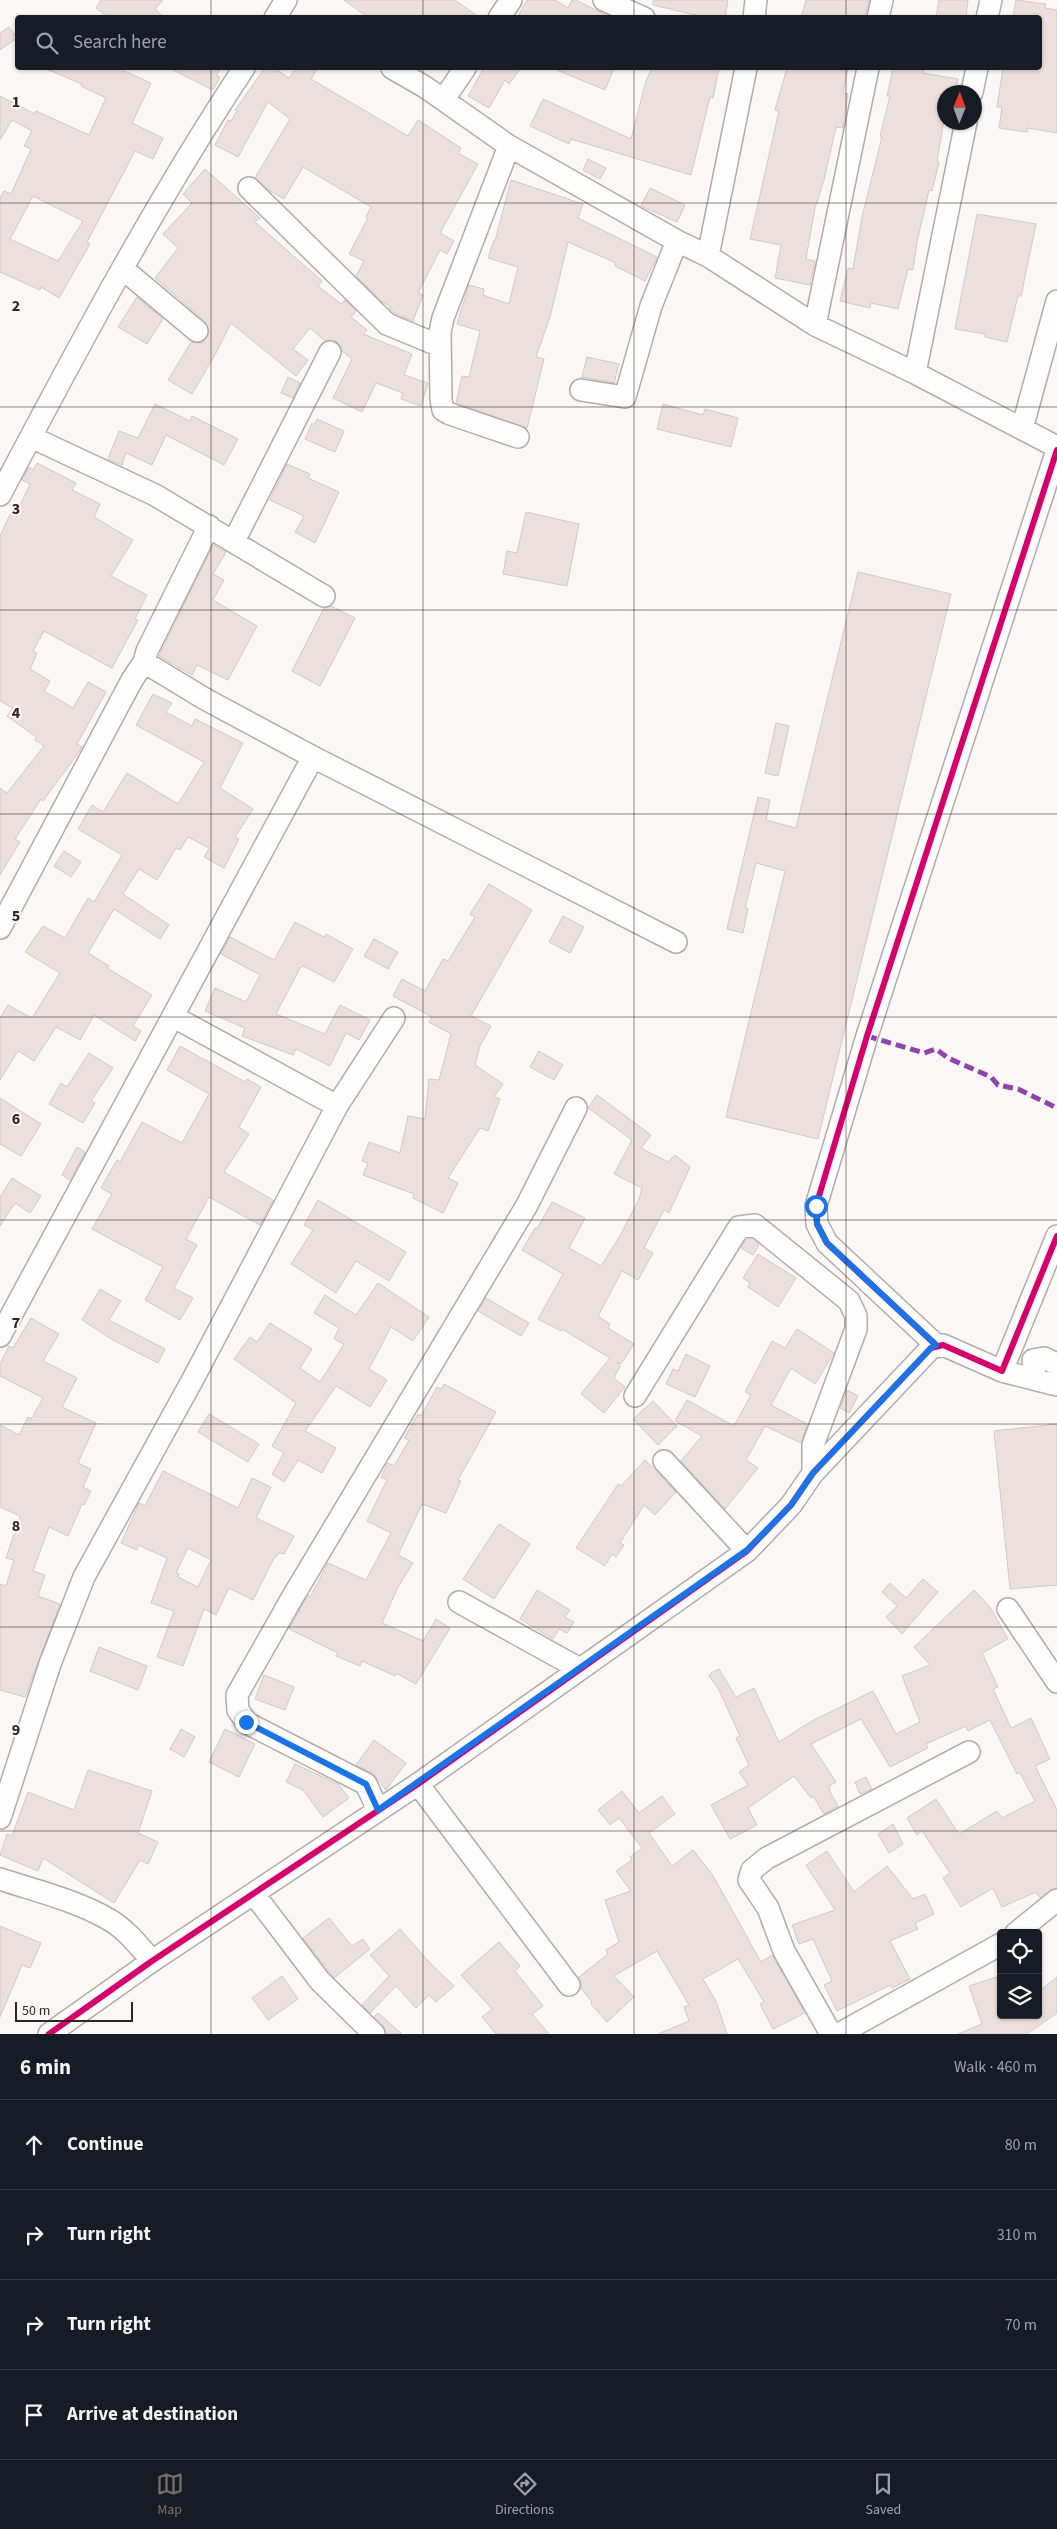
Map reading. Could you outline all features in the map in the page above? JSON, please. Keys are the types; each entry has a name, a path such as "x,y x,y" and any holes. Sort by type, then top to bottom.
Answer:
{"street":[{"path":"501,15 511,0"},
{"path":"754,15 756,0"},
{"path":"879,15 882,0"},
{"path":"988,15 991,0"},
{"path":"608,1 638,15"},
{"path":"0,495 123,269 243,70"},
{"path":"395,70 444,100 509,146 677,241 708,256 815,325 914,373 1057,448 867,1036 816,1206 817,1224 827,1243 936,1345"},
{"path":"444,100 465,70"},
{"path":"708,256 746,70"},
{"path":"815,325 868,70"},
{"path":"973,85 977,70"},
{"path":"914,373 964,130"},
{"path":"509,146 443,318 440,346 443,410 518,437"},
{"path":"250,188 387,324 440,346"},
{"path":"581,390 625,397 651,306 677,241"},
{"path":"123,269 198,331"},
{"path":"1022,429 1057,300"},
{"path":"234,541 330,352"},
{"path":"31,437 155,495 324,596"},
{"path":"0,928 132,680 144,662 147,651 209,526"},
{"path":"144,662 205,700 313,757 676,942"},
{"path":"0,1336 313,757"},
{"path":"174,1017 337,1106"},
{"path":"0,1818 50,1664 84,1577 193,1379 337,1106 394,1018"},
{"path":"378,1810 366,1784 246,1722 238,1710 237,1695 287,1606 528,1205 576,1108"},
{"path":"635,1396 739,1227 755,1225 848,1301 856,1316 856,1329 813,1445 813,1473"},
{"path":"1002,1371 1057,1236"},
{"path":"48,2034 152,1961 418,1784 747,1550 791,1505 813,1473 931,1348 936,1345 943,1345 1002,1371 1057,1385"},
{"path":"1035,1378 1033,1360 1044,1358 1057,1364"},
{"path":"664,1461 747,1550"},
{"path":"459,1602 580,1669"},
{"path":"1008,1608 1049,1655 1057,1682"},
{"path":"831,2034 784,1950 768,1908 749,1880 750,1874 767,1858 969,1752"},
{"path":"418,1784 569,1985"},
{"path":"0,1879 82,1907 109,1920 131,1936 152,1961"},
{"path":"254,1894 320,1981 374,2034"},
{"path":"1021,1929 1057,1900"},
{"path":"839,2034 997,1946"}],"building":[{"path":"101,0 163,0 155,9 162,15 105,15 96,8"},
{"path":"344,0 455,0 476,15 365,15"},
{"path":"527,0 555,0 568,8 572,0 576,0 605,15 519,15"},
{"path":"653,0 728,0 726,15 695,15 653,5"},
{"path":"806,0 869,0 866,15 802,15"},
{"path":"939,0 968,0 966,15 936,15"},
{"path":"1016,0 1046,4 1045,8 1057,10 1057,133 1028,128 1027,132 999,128 1002,107 997,107 1003,70 1042,70 1042,15 1013,15"},
{"path":"9,27 15,35 15,39 0,50 0,33"},
{"path":"49,70 122,70 151,83 132,123 163,138 153,159 135,151 87,242 90,244 59,298 41,287 40,290 0,272 0,198 4,191 11,194 31,149 24,146 32,131 12,120 0,140 0,96 35,114 36,111 89,135 106,98 81,86 82,84","holes":["33,196 83,221 58,261 10,239"]},
{"path":"173,70 220,70 216,76 220,77 213,90"},
{"path":"264,70 277,70 289,78 295,70 317,70 311,79 408,136 418,120 461,148 458,153 478,164 440,233 454,241 447,254 440,250 418,293 423,295 413,321 394,313 389,308 390,306 382,302 356,276 364,261 349,254 368,218 366,217 371,207 303,167 284,199 269,190 255,178 290,119 268,102 238,157 215,145 228,120 231,121 237,111 235,110"},
{"path":"483,70 520,70 509,84 505,80 489,108 468,96"},
{"path":"557,70 613,70 605,90"},
{"path":"651,70 719,70 713,98 710,97 691,175 571,139 569,144 530,126 543,99 631,139 646,81"},
{"path":"786,70 848,70 843,93 848,94 843,128 836,127 824,180 815,208 806,259 815,261 810,285 775,278 781,245 750,239 779,111 775,110"},
{"path":"893,70 924,70 923,73 958,79 957,85 937,85 937,130 942,130 937,161 939,162 932,191 929,190 917,242 913,270 908,269 898,309 871,303 870,308 840,301 848,268 853,269 862,217 890,96 887,96"},
{"path":"588,159 606,168 600,179 583,170"},
{"path":"205,169 260,218 255,222 322,281 318,286 341,304 345,300 356,311 351,317 367,330 363,334 412,354 404,375 428,383 421,406 401,399 403,393 376,383 362,412 333,398 352,359 342,351 336,341 325,341 310,328 293,349 308,360 296,376 231,323 192,394 168,380 191,342 202,343 209,333 205,321 155,278 178,248 163,234 192,203 183,194"},
{"path":"511,180 583,204 578,218 657,257 645,281 615,266 616,263 568,242 550,317 536,357 544,359 527,428 456,403 462,376 469,377 480,331 457,324 469,285 484,289 483,295 509,304 518,267 488,258 495,241"},
{"path":"650,188 685,205 677,222 641,206"},
{"path":"977,214 1036,224 1021,296 1018,296 1007,342 985,337 985,334 955,329"},
{"path":"137,297 163,319 147,344 118,327"},
{"path":"587,357 619,364 614,383 582,377"},
{"path":"288,377 300,383 293,398 281,393"},
{"path":"155,404 190,421 192,416 238,439 224,465 166,435 152,465 126,453 122,465 108,459 119,431 138,438"},
{"path":"663,404 703,415 705,409 738,418 731,447 657,429"},
{"path":"317,419 344,431 335,452 305,439 312,423 314,425"},
{"path":"37,463 76,483 72,490 100,504 94,517 133,540 111,576 147,595 135,619 138,620 112,668 44,631 33,651 37,653 30,669 50,681 44,691 73,708 88,682 106,692 77,744 82,747 43,801 41,799 15,839 20,842 0,875 0,788 7,793 44,746 35,740 36,737 7,716 13,708 0,701 0,536 12,510 17,512 30,484 22,480 29,467 33,470"},
{"path":"287,464 310,474 308,478 339,492 315,543 295,532 304,516 270,500"},
{"path":"526,512 579,524 567,586 503,574 507,551 517,553"},
{"path":"213,545 226,552 213,574 224,580 213,600 257,626 228,680 197,665 192,675 159,656"},
{"path":"858,572 951,594 818,1139 726,1117 785,871 756,863 745,908 748,908 743,933 727,929 758,797 770,800 766,820 796,828"},
{"path":"331,606 355,618 320,686 292,671 324,608"},
{"path":"153,694 172,703 166,712 192,726 195,719 243,743 220,788 253,809 235,837 239,839 224,868 204,857 209,848 188,837 180,850 176,848 157,880 139,869 123,894 169,925 160,939 114,909 88,953 109,966 107,968 152,995 133,1026 141,1031 135,1041 94,1015 80,1040 56,1027 34,1061 18,1051 0,1080 0,1018 8,1005 32,1018 60,973 25,952 43,926 65,938 88,898 94,902 122,855 78,829 92,805 103,812 127,773 178,804 204,762 136,725"},
{"path":"776,723 789,726 778,776 765,773"},
{"path":"64,851 81,862 71,877 54,866"},
{"path":"489,884 532,910 471,1016 491,1026 480,1046 475,1065 503,1084 494,1097 500,1099 488,1131 480,1128 448,1178 458,1183 443,1213 413,1198 414,1194 363,1175 368,1163 362,1161 369,1142 400,1153 408,1116 425,1119 429,1079 439,1080 451,1034 429,1022 432,1017 393,996 402,979 425,991 443,959 448,961 475,917 470,914"},
{"path":"563,916 584,927 570,953 549,942"},
{"path":"295,922 324,937 326,934 353,949 334,982 303,966 300,968 276,1014 325,1034 340,1005 370,1020 359,1040 346,1033 330,1066 296,1049 293,1055 242,1036 245,1028 205,1011 215,988 246,1002 260,975 221,954 230,937 274,960"},
{"path":"374,939 398,952 388,969 364,956"},
{"path":"180,1046 245,1082 247,1079 261,1087 239,1127 249,1134 224,1172 273,1200 260,1225 209,1197 186,1239 197,1245 174,1288 193,1298 180,1320 145,1300 163,1267 92,1229 112,1194 101,1188 117,1160 120,1162 142,1122 182,1143 209,1094 167,1070"},
{"path":"539,1051 563,1065 554,1080 530,1067"},
{"path":"89,1053 113,1068 91,1101 95,1103 83,1123 49,1104 61,1083 67,1087"},
{"path":"597,1095 651,1135 641,1148 668,1162 675,1155 690,1167 669,1213 664,1210 644,1248 653,1253 638,1280 622,1271 598,1316 610,1324 608,1328 634,1344 621,1364 617,1362 620,1366 614,1378 625,1387 604,1413 581,1394 610,1358 562,1329 561,1331 538,1319 563,1274 522,1250 535,1228 537,1229 552,1202 585,1218 569,1248 601,1266 621,1234 639,1199 642,1188 614,1174 632,1140 588,1108"},
{"path":"0,1098 41,1124 21,1156 0,1144"},
{"path":"77,1147 85,1152 70,1180 62,1175"},
{"path":"12,1178 41,1196 30,1213 15,1203 0,1226 0,1197"},
{"path":"318,1200 406,1252 389,1281 356,1261 336,1293 291,1264 313,1230 304,1225"},
{"path":"751,1238 759,1245 753,1255 741,1248 746,1239"},
{"path":"758,1254 796,1278 778,1307 748,1287 750,1283 743,1278"},
{"path":"378,1283 429,1317 413,1341 391,1327 369,1369 387,1380 370,1407 336,1386 305,1431 336,1448 322,1473 298,1460 284,1482 272,1474 284,1453 272,1446 296,1403 234,1359 250,1337 257,1342 270,1323 312,1349 300,1368 320,1382 344,1344 334,1339 339,1328 314,1313 325,1295 356,1315"},
{"path":"100,1289 121,1301 109,1320 165,1349 158,1363 113,1340 82,1320"},
{"path":"486,1298 529,1323 521,1336 478,1311"},
{"path":"31,1318 59,1334 43,1361 77,1378 62,1407 96,1423 78,1463 91,1469 83,1487 91,1491 84,1505 82,1504 68,1536 49,1527 33,1571 45,1575 38,1596 60,1604 25,1697 0,1690 0,1584 6,1586 14,1560 6,1558 20,1516 0,1507 0,1425 19,1435 28,1417 31,1419 43,1398 0,1376 0,1364 9,1346 13,1348"},
{"path":"797,1329 834,1353 815,1384 791,1368 771,1405 807,1424 801,1443 765,1426 746,1460 758,1468 725,1509 681,1461 702,1436 675,1421 687,1400 734,1426 751,1395 745,1392 772,1341 785,1348"},
{"path":"686,1354 710,1366 695,1397 666,1384 673,1369 678,1371"},
{"path":"444,1384 496,1412 458,1480 461,1481 446,1513 422,1504 398,1555 413,1563 398,1587 382,1623 423,1641 436,1619 450,1628 416,1684 396,1673 395,1676 362,1661 360,1666 336,1656 338,1653 289,1629 308,1595 310,1597 328,1563 366,1580 391,1533 367,1521 387,1480 381,1477 388,1463 394,1466 409,1440 404,1438 418,1414 421,1416 437,1387 441,1389"},
{"path":"847,1390 858,1396 849,1413 840,1408"},
{"path":"653,1401 677,1426 658,1445 633,1419"},
{"path":"209,1414 259,1444 248,1462 198,1432"},
{"path":"1057,1424 1057,1585 1010,1589 994,1431"},
{"path":"645,1460 676,1492 655,1515 644,1505 620,1543 624,1545 616,1557 612,1554 605,1566 576,1548 618,1484 621,1486"},
{"path":"163,1471 238,1508 252,1478 271,1487 256,1518 294,1536 284,1554 279,1553 273,1560 253,1600 229,1588 216,1615 204,1609 183,1666 157,1657 174,1611 151,1603 167,1558 138,1545 137,1550 121,1543 139,1503 145,1506","holes":["188,1548 211,1560 198,1587 178,1577 179,1574 176,1573"]},
{"path":"499,1524 530,1544 494,1599 463,1579"},
{"path":"923,1579 938,1592 902,1634 886,1617 897,1606 882,1592 890,1583 906,1598"},
{"path":"537,1590 570,1610 565,1617 574,1622 567,1633 559,1629 553,1639 520,1619"},
{"path":"974,1590 990,1607 1008,1639 982,1653 998,1687 993,1689 1011,1728 1031,1718 1050,1759 1035,1766 1057,1810 1057,1888 1050,1890 1040,1898 1036,1892 1002,1907 993,1888 961,1907 943,1878 950,1873 922,1831 917,1835 907,1818 936,1799 959,1834 997,1811 1002,1818 1035,1801 1020,1773 1017,1774 990,1720 968,1731 966,1726 926,1744 928,1748 890,1767 861,1719 811,1744 836,1782 829,1786 829,1790 838,1806 824,1814 813,1796 811,1798 794,1776 748,1808 757,1825 730,1839 711,1805 748,1785 739,1772 749,1765 736,1738 740,1736 718,1688 709,1676 711,1673 719,1669 736,1697 754,1688 779,1742 810,1722 873,1691 896,1734 920,1722 902,1676 930,1665 914,1647"},
{"path":"99,1647 147,1666 138,1690 90,1671"},
{"path":"264,1675 294,1687 285,1710 255,1699"},
{"path":"181,1729 195,1737 184,1757 170,1749"},
{"path":"225,1729 255,1744 239,1777 209,1762"},
{"path":"374,1740 406,1763 386,1790 372,1773 356,1765"},
{"path":"295,1764 338,1784 349,1798 323,1817 303,1790 286,1782"},
{"path":"88,1770 152,1791 138,1833 158,1842 148,1864 140,1860 114,1903 43,1858 38,1871 0,1855 7,1834 12,1836 28,1792 74,1810"},
{"path":"866,1777 872,1789 860,1794 855,1782"},
{"path":"622,1791 639,1813 662,1796 675,1814 649,1833 672,1866 693,1850 712,1874 761,1962 772,1955 805,2013 773,2029 760,2004 764,2002 738,1959 703,1979 716,2001 727,2034 658,2034 689,2021 684,2007 689,2005 657,1951 614,1976 634,1997 607,2022 591,2004 592,2002 581,1988 579,1977 608,1954 606,1950 619,1942 605,1900 631,1891 616,1871 632,1860 630,1857 642,1848 619,1818 610,1825 598,1810"},
{"path":"893,1824 903,1844 889,1853 878,1834"},
{"path":"827,1851 854,1892 887,1866 913,1899 925,1894 934,1914 915,1923 918,1929 890,1941 910,1979 892,1988 890,1985 837,2011 824,1985 832,1981 813,1939 799,1944 792,1925 835,1910 806,1865"},
{"path":"329,1918 352,1946 363,1939 370,1949 334,1978 303,1938"},
{"path":"0,1926 41,1943 30,1968 22,1965 0,2017"},
{"path":"400,1929 430,1963 454,1986 436,2002 429,1995 416,2008 396,1986 370,2013 362,2005 389,1976 370,1955"},
{"path":"499,1942 520,1966 515,1971 543,2006 532,2014 549,2034 496,2034 482,2017 492,2009 461,1975"},
{"path":"282,1976 298,1999 268,2020 252,1998"},
{"path":"996,1977 997,2019 1042,2019 1042,1989 1057,1977 1057,2013 1027,2034 958,2034 982,2024 969,1986"},
{"path":"378,2013 402,2034 386,2034 383,2025 374,2017"}],"marked path":[{"path":"867,1036 924,1053 936,1049 948,1058 991,1077 998,1085 1018,1089 1057,1108"}],"cycle path":[{"path":"936,1345 827,1243 817,1224 816,1206 867,1036 1057,450"},
{"path":"49,2034 152,1961 418,1784 747,1551 791,1505 813,1473 931,1348 943,1345 1002,1371 1057,1236"}],"route":[{"path":"246,1722 366,1784 378,1810 418,1784 747,1550 791,1505 813,1473 931,1348 936,1345 827,1243 817,1224 816,1206"}]}
